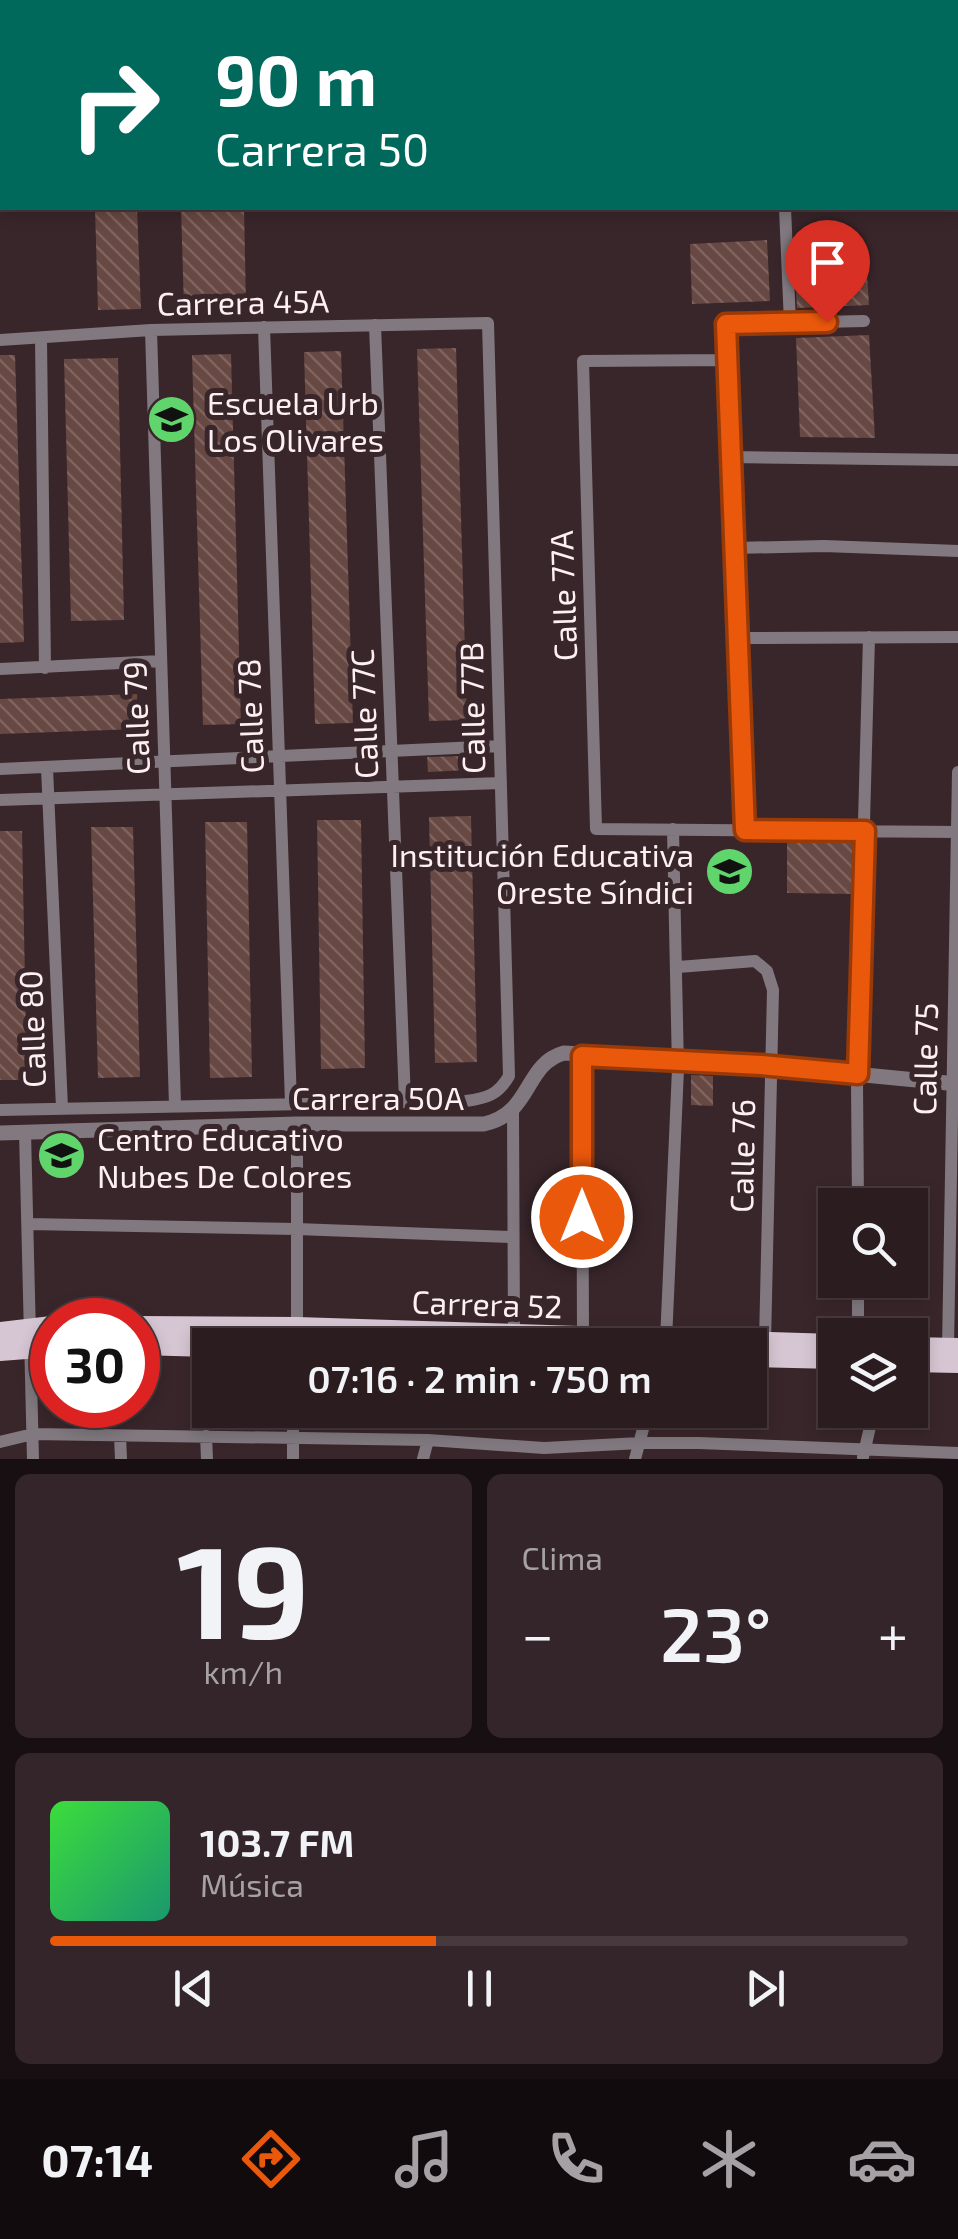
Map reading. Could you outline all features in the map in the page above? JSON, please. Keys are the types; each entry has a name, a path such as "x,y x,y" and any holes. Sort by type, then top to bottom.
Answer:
{"main road":[{"name":"Carrera 52","path":"160,1326 297,1328"},
{"path":"0,1332 29,1337"},
{"path":"0,1351 29,1337"},
{"name":"Carrera 52","path":"767,1349 818,1345"},
{"path":"160,1346 192,1346"},
{"path":"928,1349 955,1353"},
{"name":"Carrera 52","path":"767,1351 818,1357"},
{"path":"928,1358 955,1353"}],"street":[{"path":"785,210 790,323"},
{"path":"745,830 726,324 864,322"},
{"name":"Carrera 45A","path":"0,340 152,330 488,323"},
{"name":"Calle 77B","path":"405,1102 486,1098 501,1090 509,1076 488,323"},
{"name":"Calle 77C","path":"375,325 405,1102"},
{"name":"Calle 78","path":"264,328 291,1103"},
{"name":"Calle 79","path":"152,330 175,1105"},
{"path":"41,339 45,668"},
{"name":"Calle 77A","path":"672,829 596,828 583,361 727,360"},
{"path":"731,457 958,460"},
{"path":"734,548 824,546 958,551"},
{"path":"738,638 958,637"},
{"path":"858,1188 870,638"},
{"path":"0,670 162,661"},
{"path":"0,769 500,746"},
{"name":"Calle 80","path":"48,768 62,1108"},
{"name":"Calle 75","path":"955,1353 958,772"},
{"path":"0,800 501,783"},
{"path":"667,1328 678,1060 672,829 957,832"},
{"name":"Calle 76","path":"678,967 755,961 768,971 772,990 759,1328"},
{"path":"514,1328 513,1112 545,1063 564,1053 770,1066 954,1084"},
{"path":"582,1056 583,1328"},
{"path":"0,1110 405,1102"},
{"name":"Carrera 50A","path":"0,1133 297,1124 484,1124 513,1112"},
{"path":"297,1124 297,1328"},
{"name":"Calle 80","path":"26,1132 33,1459"},
{"path":"28,1224 513,1238"},
{"path":"292,1428 293,1459"},
{"path":"635,1459 644,1428"},
{"path":"864,1455 870,1428"},
{"path":"0,1442 33,1434 292,1437 428,1440 542,1454 640,1442 864,1455 957,1455"},
{"path":"120,1436 120,1459"},
{"path":"206,1436 206,1459"},
{"path":"423,1459 428,1440"}],"building":[{"path":"95,210 137,210 141,309 98,310"},
{"path":"181,210 244,210 246,306 184,308"},
{"path":"767,240 770,301 692,304 690,244"},
{"path":"865,243 869,305 797,308 794,246"},
{"path":"869,335 875,438 800,437 796,338"},
{"path":"456,348 467,720 429,721 417,349"},
{"path":"341,351 353,723 315,724 304,352"},
{"path":"231,354 241,724 203,725 192,355"},
{"path":"0,355 15,355 24,642 0,643"},
{"path":"118,358 124,620 71,621 64,359"},
{"path":"137,694 138,729 0,734 0,699"},
{"path":"468,756 468,770 428,772 427,757"},
{"path":"471,816 477,1062 435,1063 429,817"},
{"path":"317,820 361,820 365,1068 321,1069"},
{"path":"205,822 247,822 252,1077 210,1078"},
{"path":"91,827 133,827 140,1077 98,1078"},
{"path":"0,831 22,831 27,1080 0,1080"},
{"path":"787,834 854,835 854,894 787,893"},
{"path":"691,1075 713,1076 713,1106 691,1105"}],"place":[{"name":"Escuela Urb Los Olivares","path":"172,420"},
{"name":"Institución Educativa Oreste Síndici","path":"729,872"},
{"name":"Centro Educativo Nubes De Colores","path":"62,1156"}],"route":[{"path":"582,1217 582,1056 693,1060 858,1074 865,831 745,830 726,324 827,322"}]}
